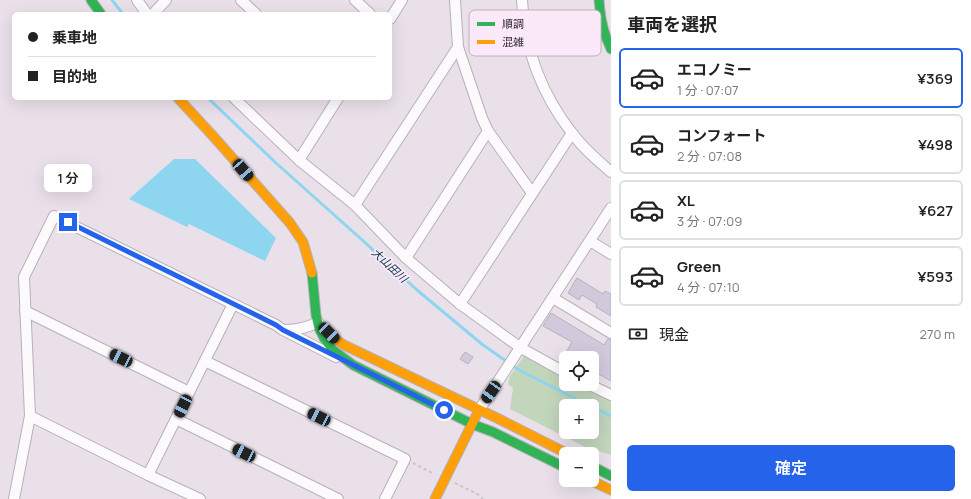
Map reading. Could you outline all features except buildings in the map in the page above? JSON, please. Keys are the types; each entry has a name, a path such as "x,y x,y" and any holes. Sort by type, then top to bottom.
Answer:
{"street":[{"path":"91,0 100,12"},
{"path":"137,0 146,12"},
{"path":"155,12 166,0"},
{"path":"241,0 254,12"},
{"path":"356,0 368,12"},
{"path":"392,16 402,0"},
{"path":"455,0 458,47 482,118 488,131 532,193"},
{"path":"522,0 523,10"},
{"path":"599,0 601,10"},
{"path":"601,13 603,26 611,49"},
{"path":"355,205 458,47"},
{"path":"531,56 550,100 572,133 591,155 611,172"},
{"path":"180,100 290,223 303,242 312,272 319,328 329,346 353,365"},
{"path":"236,100 299,160 355,205 406,258 460,304 521,348 559,369"},
{"path":"299,160 337,100"},
{"path":"406,258 488,131"},
{"path":"460,304 572,133"},
{"path":"434,499 479,410 521,348 611,208"},
{"path":"14,499 30,416 24,278 54,216 276,325 283,330 472,424 493,432 559,465"},
{"path":"590,241 611,254"},
{"path":"553,298 611,333"},
{"path":"148,475 233,304"},
{"path":"25,311 189,392"},
{"path":"283,330 304,329 317,318"},
{"path":"317,318 324,328 344,345 559,450"},
{"path":"205,361 405,459 385,499"},
{"path":"599,389 611,395"},
{"path":"30,416 148,475 200,499"},
{"path":"176,419 338,499"},
{"path":"599,470 611,476"},
{"path":"599,484 611,490"}],"path":[{"path":"405,459 435,474"},
{"path":"455,483 479,495 483,499"}],"green space":[{"path":"525,355 559,374 559,391 593,391 611,399 611,455 599,451 599,447 586,447 569,439 599,439 599,399 559,399 559,434 510,409 513,388 508,384 510,376"}],"water":[{"path":"174,159 195,159 276,238 265,261 189,224 187,227 129,199"}],"waterway":[{"name":"大山田川","path":"112,0 121,12"},
{"name":"大山田川","path":"210,100 276,163 417,290 483,345 519,370 576,399"},
{"name":"大山田川","path":"599,410 611,416"}],"traffic: fast":[{"path":"91,0 100,12"},
{"path":"599,0 600,10"},
{"path":"601,19 611,49"},
{"path":"312,273 316,315 319,328 333,350 353,365 472,424 493,432 559,465"},
{"path":"599,470 611,476"}],"traffic: slow":[{"path":"180,100 290,223 303,242 312,273"},
{"path":"325,329 335,339 344,345 559,449"},
{"path":"435,499 476,416"},
{"path":"599,484 611,490"}],"route":[{"path":"68,222 444,410"}]}
